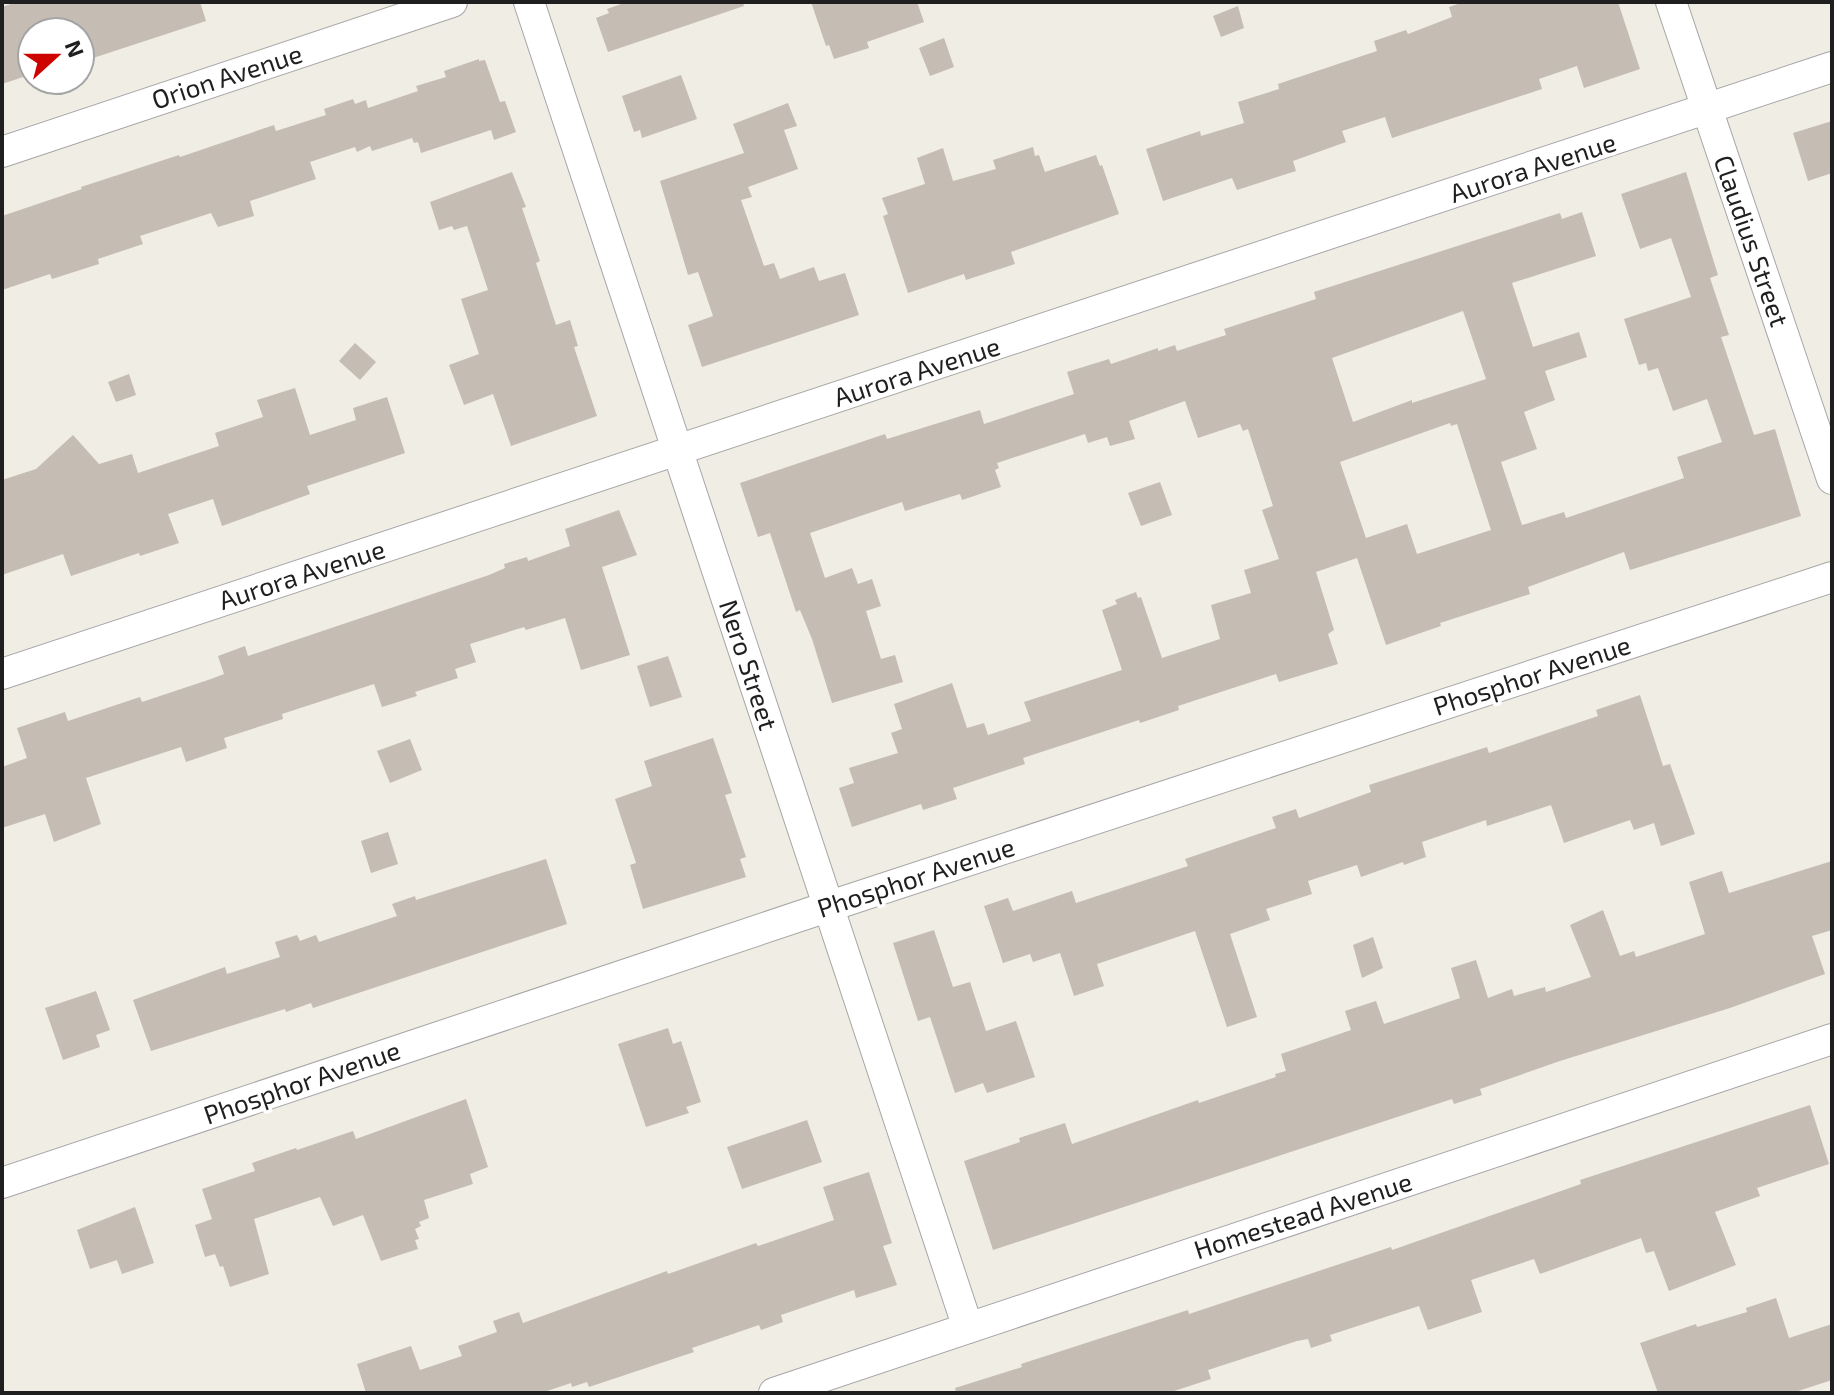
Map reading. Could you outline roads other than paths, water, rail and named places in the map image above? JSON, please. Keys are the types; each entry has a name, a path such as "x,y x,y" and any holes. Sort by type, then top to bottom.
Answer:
{"street":[{"name":"Orion Avenue","path":"2,152 452,2"},
{"name":"Nero Street","path":"529,2 968,1328"},
{"name":"Claudius Street","path":"1671,2 1832,479"},
{"name":"Aurora Avenue","path":"2,674 1832,67"},
{"name":"Phosphor Avenue","path":"2,1183 827,907 1832,577"},
{"name":"Homestead Avenue","path":"774,1393 1832,1039"}]}
